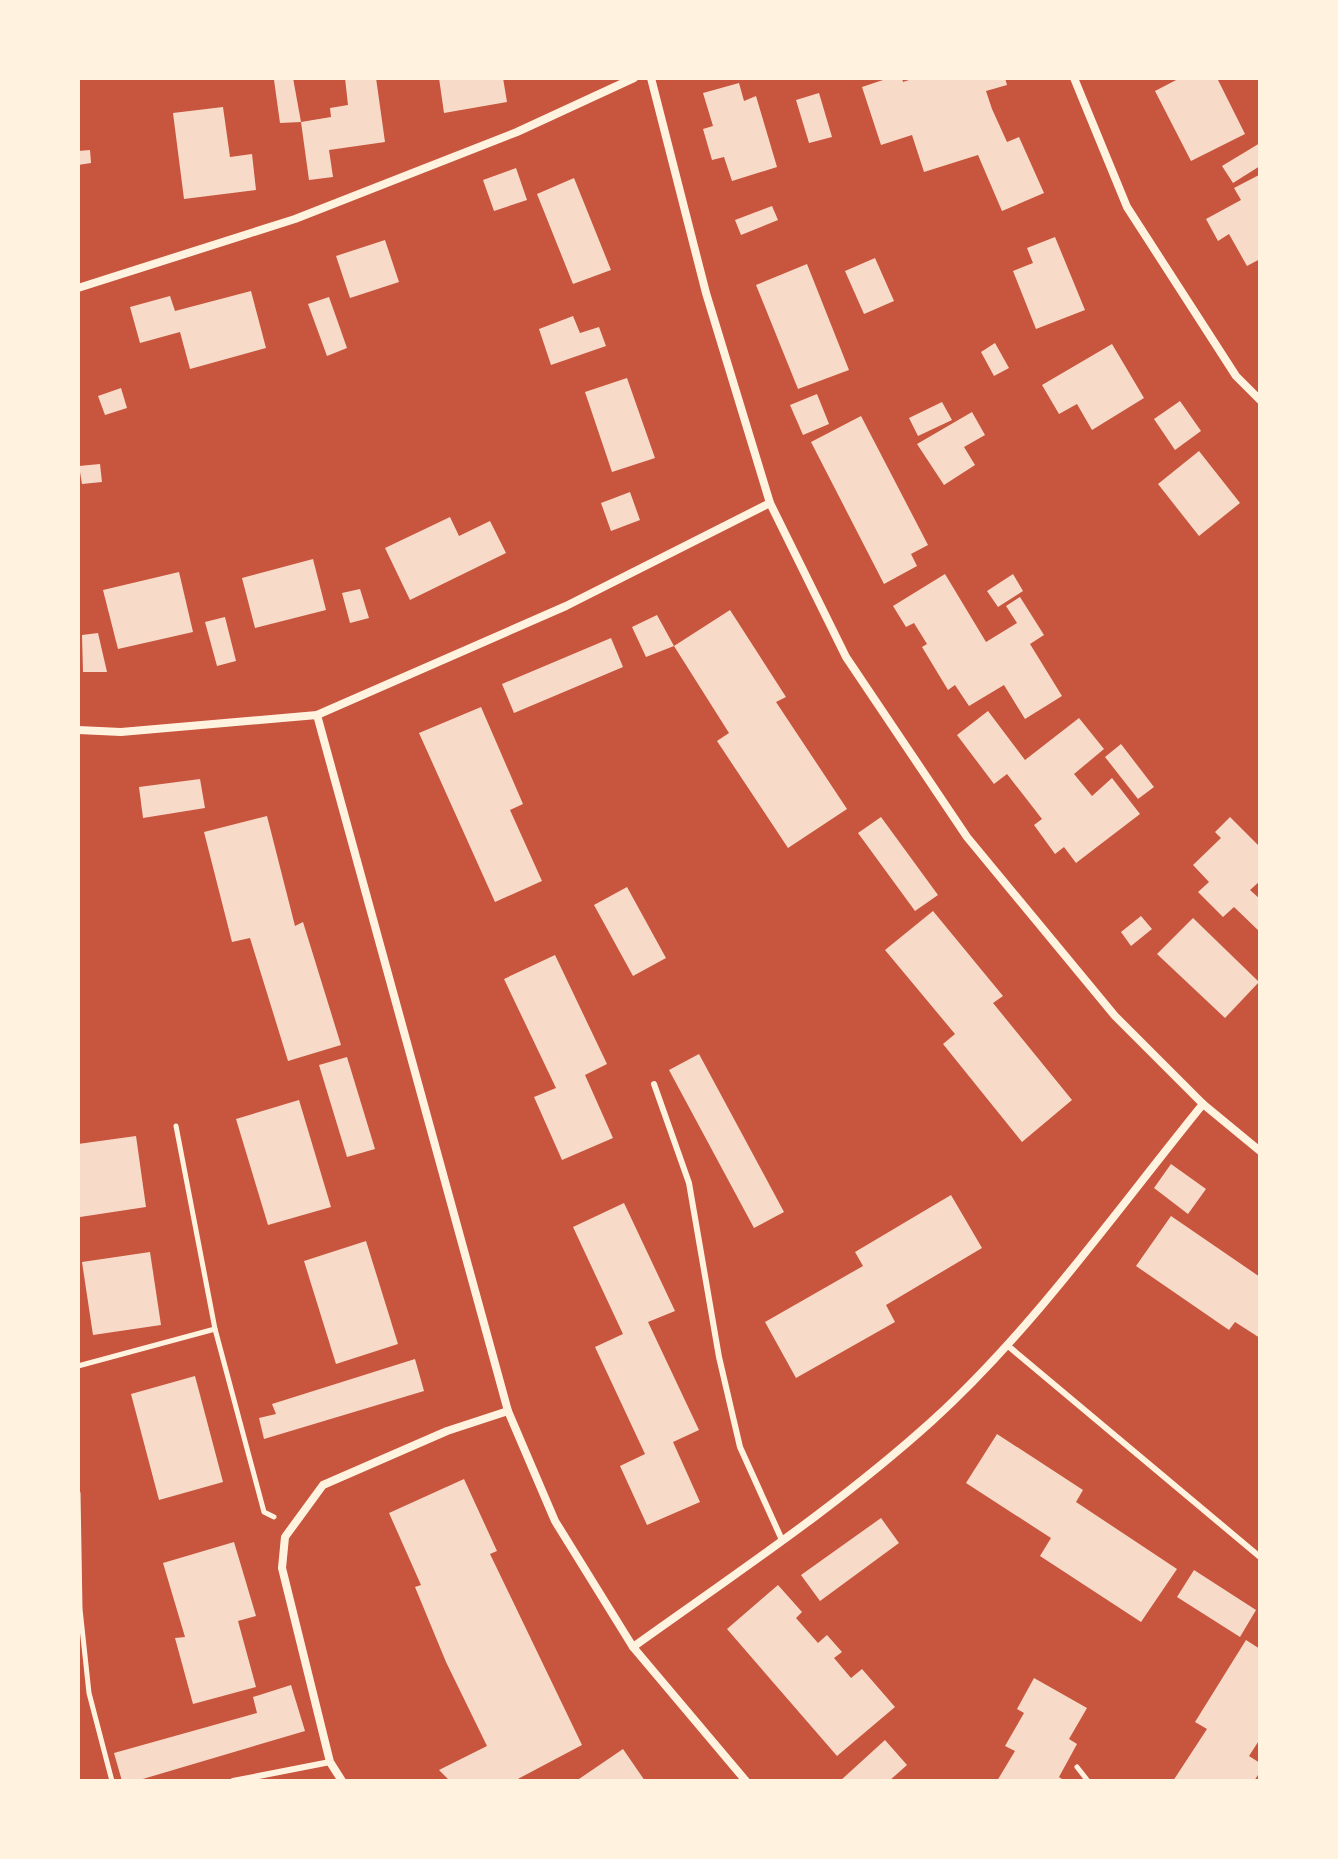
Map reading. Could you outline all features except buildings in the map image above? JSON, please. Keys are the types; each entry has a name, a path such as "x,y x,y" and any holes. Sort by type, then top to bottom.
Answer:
{"street":[{"path":"78,288 295,219 517,132 634,78"},
{"path":"651,78 706,293 770,503 846,657 967,837 1115,1016 1203,1104 1260,1151"},
{"path":"1074,78 1127,207 1236,376 1260,400"},
{"path":"78,730 121,732 317,715 566,606 770,503"},
{"path":"317,715 508,1411 555,1521 633,1647 746,1781"},
{"path":"633,1647 869,1475 933,1419 1007,1345 1203,1104"},
{"path":"342,1781 330,1762 282,1568 285,1537 323,1485 447,1431 508,1411"}],"lane":[{"path":"654,1084 689,1183 719,1357 740,1447 782,1540"},
{"path":"1007,1345 1260,1557"},
{"path":"233,1781 330,1762"}],"path":[{"path":"176,1126 215,1329 264,1512 292,1525"},
{"path":"78,1366 215,1329"},
{"path":"78,1493 80,1609 88,1679 112,1781"},
{"path":"1077,1767 1088,1781"}]}
